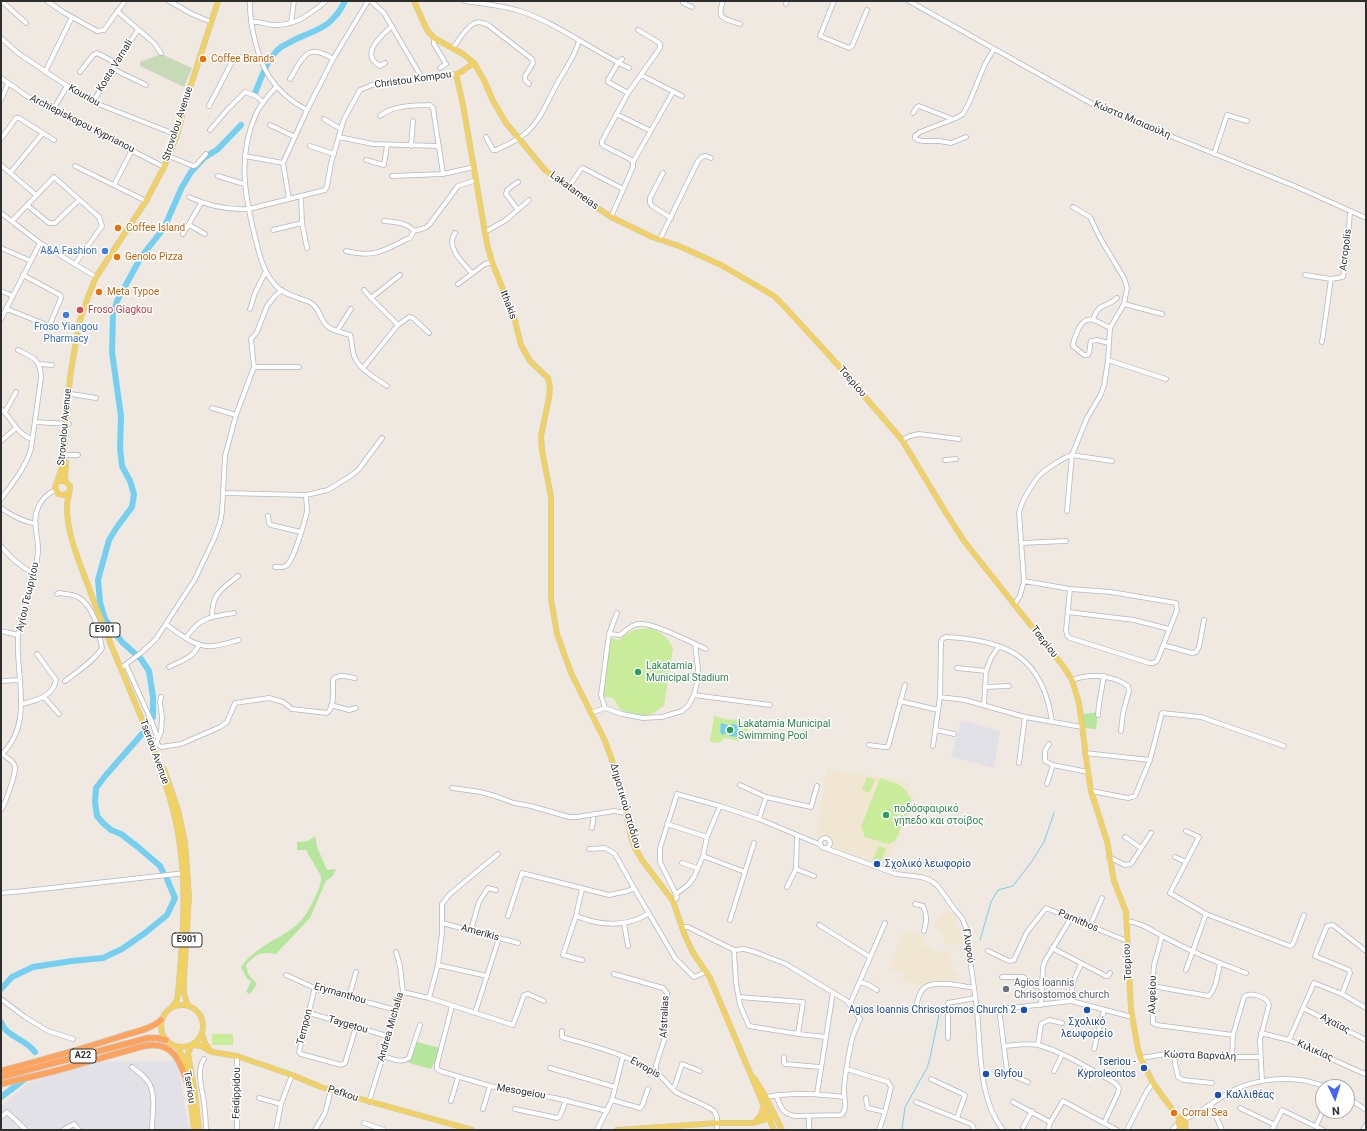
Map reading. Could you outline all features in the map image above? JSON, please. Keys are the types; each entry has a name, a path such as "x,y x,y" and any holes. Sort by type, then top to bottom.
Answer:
{"highway":[{"name":"A22","path":"1,1072 92,1046 148,1027 162,1020"},
{"name":"A22","path":"1,1078 148,1038 166,1040"},
{"path":"1,1084 62,1070 144,1046 154,1045 166,1048 178,1059 190,1090"}],"main road":[{"name":"Strovolou Avenue","path":"65,480 68,394 79,323 96,277 146,201 169,156 177,135 188,94 218,1"},
{"path":"414,1 427,30 434,38 468,57 475,65"},
{"name":"Lakatameias","path":"475,65 501,116 518,139 545,170 610,217 627,226 679,246 721,265"},
{"name":"Christou Kompou","path":"456,74 475,65"},
{"name":"Ithakis","path":"456,74 463,105 485,232 492,262 499,283 509,304 521,345 530,360 548,378 549,398 541,436 542,450 551,497 550,528"},
{"name":"Τσερίου","path":"721,265 774,296 829,355 902,440 964,541 1051,650 1072,680 1079,703 1085,753 1092,791 1107,841 1114,881 1126,912 1132,1017 1140,1058 1154,1083 1182,1124"},
{"name":"Strovolou Avenue","path":"58,482 63,464 72,372"},
{"path":"58,482 65,480"},
{"name":"E901","path":"65,480 70,486 68,493"},
{"name":"E901","path":"58,482 55,486 55,490 61,495"},
{"path":"61,495 68,493"},
{"name":"Tseriou Avenue","path":"68,493 67,507 71,538 100,617 123,667 170,799 176,823 185,873 180,978 178,993 172,1007"},
{"name":"Tseriou Avenue","path":"61,495 67,507"},
{"name":"Δημοτικού σταδίου","path":"550,528 551,599 557,634 571,673 605,741 621,788 635,848 642,860 673,901 692,951 710,978 748,1069"},
{"name":"Tseriou Avenue","path":"153,749 163,767 182,823 189,910 184,978 184,994 188,1006"},
{"path":"182,1005 188,1006 194,1008 199,1013 204,1026 199,1040 192,1045 186,1047 171,1045 162,1034 160,1026 164,1014 172,1007 182,1005"},
{"path":"202,1034 206,1045 216,1053"},
{"name":"Pefkou","path":"192,1045 201,1046 216,1053 238,1056 331,1090 369,1102 472,1130"},
{"name":"Tseriou","path":"192,1045 188,1054 195,1093 199,1130"},
{"name":"Tseriou","path":"177,1047 184,1059 190,1090 194,1130"},
{"path":"748,1069 766,1097 782,1130"},
{"path":"748,1069 774,1130"},
{"path":"754,1123 759,1118 764,1108"},
{"path":"754,1123 775,1116"},
{"path":"617,1130 718,1123 754,1123 766,1124 774,1130"}],"street":[{"path":"47,1 72,17 97,30 104,30 124,1"},
{"path":"169,1 192,14 211,22"},
{"path":"250,1 251,22 259,58 265,70 276,87 289,99 307,110"},
{"path":"292,23 294,1"},
{"path":"251,22 272,25 292,23 306,17 326,1"},
{"path":"289,199 283,163 307,110 334,59 368,1"},
{"path":"371,1 384,13 422,78"},
{"path":"465,1 498,5 520,11 539,19 629,68"},
{"path":"684,1 683,3 692,7"},
{"path":"723,1 720,10 722,18 740,24"},
{"path":"834,1 820,36 845,47 849,48 852,46 867,10"},
{"name":"Κώστα Μισιαούλη","path":"909,1 1096,106 1292,185 1366,218"},
{"path":"1,2 26,23"},
{"name":"Kosta Varnali","path":"117,11 154,43 161,53"},
{"path":"45,72 72,17"},
{"path":"453,48 469,27 474,23 480,22 488,25 532,58 533,63 525,76 525,80 529,84"},
{"path":"385,63 380,66 378,65 371,55 371,50 380,37 392,26"},
{"name":"Kosta Varnali","path":"93,102 116,62 138,30"},
{"path":"633,162 604,146 602,141 628,93 660,48 660,44 638,30"},
{"name":"Kouriou","path":"1,38 18,54 93,102 177,135"},
{"path":"434,38 434,44 446,64 440,68"},
{"path":"486,136 493,150 496,150 518,139 532,127 540,116 557,82 574,56 579,40"},
{"path":"966,137 951,143 923,141 918,140 915,136 920,132 963,114 985,64 994,49"},
{"path":"290,78 300,61 308,52 314,51 324,53 334,59"},
{"path":"80,72 93,55 97,53 116,62"},
{"path":"209,106 234,58 239,57 252,60 259,58"},
{"path":"622,59 618,63 608,82 628,93"},
{"path":"113,69 146,85"},
{"name":"Christou Kompou","path":"301,196 325,190 344,119 360,90 372,85 456,74"},
{"path":"641,75 682,96"},
{"name":"Archiepiskopou Kyprianou","path":"1,78 31,99 164,167"},
{"path":"1,100 8,83"},
{"path":"53,110 67,86"},
{"path":"276,87 256,113 245,156 244,170 244,184 248,209 265,273 276,286 286,294 311,304 316,308 326,325 337,331 350,335 353,342 355,359 363,368 387,386"},
{"path":"210,130 245,92 256,96 263,102"},
{"path":"610,217 633,167 633,162 673,92"},
{"path":"380,116 384,112 394,109 430,105 432,108 443,174"},
{"path":"913,113 919,106 953,119"},
{"path":"616,114 651,131"},
{"path":"1214,154 1227,115 1247,121"},
{"path":"1,140 16,118 20,118 54,140"},
{"path":"324,119 341,129"},
{"path":"411,146 413,121"},
{"path":"270,125 295,137"},
{"path":"10,173 43,133"},
{"path":"339,137 373,144 439,146"},
{"path":"366,160 384,164 387,145"},
{"path":"310,146 334,154"},
{"path":"114,185 132,150"},
{"path":"169,156 192,166 196,165 206,154"},
{"path":"245,156 283,163"},
{"path":"660,239 698,162 702,157 706,156 711,158"},
{"path":"1,165 36,195"},
{"path":"75,166 146,201"},
{"path":"392,176 443,174 474,167"},
{"path":"568,188 581,169 586,168 623,189"},
{"path":"663,173 650,198 650,203 652,206 671,218"},
{"path":"218,176 244,184"},
{"path":"12,221 54,177 99,217 102,226 75,264"},
{"path":"346,251 361,254 378,253 410,238 414,231 425,228 429,225 458,186 476,180"},
{"path":"518,182 507,190 506,194 518,210"},
{"path":"189,197 201,203 237,210 248,209 301,196 302,223 307,248"},
{"path":"27,205 52,224 80,200"},
{"path":"485,232 506,220 529,200"},
{"path":"183,234 201,203"},
{"path":"1067,511 1072,455 1079,441 1087,418 1102,391 1108,360 1110,328 1124,304 1127,288 1124,278 1100,238 1090,217 1073,207"},
{"name":"Acropolis","path":"1305,275 1331,279 1343,277 1348,246 1350,211"},
{"path":"1,213 40,243 96,277"},
{"path":"384,221 403,224 410,227 414,231"},
{"path":"273,230 302,223"},
{"path":"189,225 205,234"},
{"path":"455,233 452,237 454,250 472,274"},
{"path":"1,319 40,243"},
{"path":"1,248 31,261"},
{"path":"458,284 485,264 492,262"},
{"path":"250,309 255,293 265,273"},
{"path":"371,298 400,275"},
{"path":"7,309 47,325 50,324 61,298 60,295 23,276"},
{"name":"Acropolis","path":"1322,342 1331,279"},
{"path":"1,290 13,296"},
{"path":"159,746 151,720 123,667 156,639 195,579 214,539 220,523 224,493 225,456 236,415 254,367 251,339 257,332 267,306 282,290"},
{"path":"364,290 398,325"},
{"path":"1093,320 1096,311 1103,304 1111,303 1117,298"},
{"path":"1124,304 1162,314"},
{"path":"337,331 351,309"},
{"path":"363,368 398,325 410,317 429,333"},
{"path":"1109,343 1097,340 1091,341 1088,355 1084,354 1073,346 1073,342 1082,322 1093,320 1110,328"},
{"path":"1,499 22,471 28,459 31,449 42,378 39,364 34,358 18,350"},
{"path":"1108,360 1166,379"},
{"path":"39,364 52,365"},
{"path":"254,367 299,367"},
{"path":"5,412 16,392"},
{"path":"71,394 96,398"},
{"path":"212,408 236,415"},
{"path":"1,409 5,412 16,428 26,437 32,439"},
{"path":"35,422 68,424"},
{"path":"1,440 16,428"},
{"path":"902,440 919,434 959,438"},
{"path":"224,493 306,495 328,490 359,469 382,438"},
{"path":"66,455 78,456"},
{"path":"1014,605 1020,596 1024,581 1019,513 1021,505 1039,476 1066,456 1072,455 1112,461"},
{"path":"945,460 956,459"},
{"name":"Αγίου Γεωργίου","path":"1,755 17,732 22,704 18,635 34,574 38,552 36,524 37,510 41,502 55,490"},
{"path":"275,567 287,565 292,558 307,508 306,495"},
{"path":"1,508 10,515 23,521 36,524"},
{"path":"268,516 269,523 271,525 301,532"},
{"path":"1021,543 1066,541"},
{"path":"1,546 13,561 34,574"},
{"path":"212,617 214,597 219,591 238,576"},
{"path":"1024,581 1070,589 1118,593 1176,603 1176,610 1157,661 1151,663 1070,638 1067,635 1066,630 1070,589"},
{"path":"57,594 77,596 85,602 92,614 102,648 91,660 65,681"},
{"path":"1068,612 1134,620 1169,629"},
{"path":"186,638 193,628 201,621 212,617 234,613"},
{"path":"605,708 601,695 609,634 617,613"},
{"path":"94,620 100,617"},
{"path":"1164,645 1192,653 1196,652 1199,647 1204,620"},
{"path":"166,624 186,638 199,644 215,646 239,640"},
{"path":"609,634 620,635 629,628 638,624 649,624 706,649"},
{"path":"1,631 18,635"},
{"path":"933,746 940,697 941,642 943,638 954,637 978,640 1009,650 1024,660 1037,676 1044,688 1049,702 1052,722"},
{"path":"169,667 192,656 199,644"},
{"path":"591,713 605,708 622,714 643,718 662,717 682,711 688,706 694,695 697,682 698,669 695,644"},
{"path":"984,705 986,671 991,658 999,646"},
{"path":"22,704 34,701 44,696 55,686 56,680 37,654"},
{"path":"957,668 986,671"},
{"path":"153,749 159,746 181,744 220,727 227,722 235,703 241,701 250,702 269,698 283,702 292,709 326,713 330,710 332,705 333,680 335,677 340,676 355,678"},
{"path":"1072,680 1084,677 1104,676 1128,686 1121,731"},
{"path":"1098,715 1104,676"},
{"path":"1,680 20,680"},
{"path":"869,745 884,747 890,744 905,685"},
{"path":"985,687 1009,686"},
{"path":"694,695 770,705"},
{"path":"44,696 60,714"},
{"path":"158,739 161,732 161,697"},
{"path":"940,697 965,700 1025,717 1082,727"},
{"path":"900,701 938,710"},
{"path":"332,705 349,710 356,708"},
{"path":"1092,791 1132,797 1135,796 1150,760 1162,713 1201,717 1284,746"},
{"path":"1019,763 1025,717"},
{"path":"936,730 954,734"},
{"path":"1049,744 1045,751 1045,761 1053,765 1088,772"},
{"path":"1085,753 1150,760"},
{"path":"1,755 14,764 16,769 8,796 1,810"},
{"path":"1047,784 1053,765"},
{"path":"740,785 766,797 811,807 817,786"},
{"path":"452,788 487,794 514,803 531,806 569,817 614,811 626,813"},
{"name":"Γλυφού","path":"667,824 677,794 759,818 797,836 896,874 921,877 930,880 937,885 962,918 966,928 977,1012 982,1074 992,1112 1003,1130"},
{"path":"759,818 766,797"},
{"path":"676,894 691,882 703,856 707,837 720,806"},
{"path":"592,828 594,814"},
{"path":"673,901 677,898 676,894 660,862 660,848 667,824 707,837"},
{"path":"1186,831 1198,838 1170,893 1206,914 1290,946 1293,944 1304,915"},
{"path":"1109,857 1125,865 1131,864 1151,833"},
{"path":"787,887 796,868 797,836"},
{"path":"1125,837 1141,848"},
{"path":"730,920 754,843"},
{"path":"588,849 605,848 615,854 675,958 694,977 706,972"},
{"path":"429,998 438,965 442,923 442,904 450,894 498,854"},
{"path":"703,856 744,872"},
{"path":"1175,857 1186,862"},
{"path":"682,862 697,868"},
{"path":"796,868 814,876"},
{"path":"1,893 185,873"},
{"path":"508,916 522,873 609,896 634,888"},
{"path":"471,930 479,902 488,888 496,890"},
{"path":"582,890 576,916 563,955 582,960"},
{"path":"1090,926 1102,898"},
{"path":"915,904 923,906 926,913 927,921 924,931"},
{"name":"Parnithos","path":"988,952 1009,961 1014,960 1027,932 1046,908 1127,941"},
{"path":"576,916 605,924 624,923 643,917 649,913"},
{"path":"1186,970 1206,914"},
{"path":"1041,1005 1043,968 1047,955 1071,918"},
{"path":"1127,921 1141,924 1162,936 1220,964 1246,973"},
{"name":"Amerikis","path":"442,923 518,943"},
{"path":"624,923 628,946"},
{"path":"850,1004 885,923"},
{"path":"819,925 870,958"},
{"path":"1342,994 1350,973 1349,970 1315,956 1327,926 1333,925 1365,950 1366,944"},
{"path":"682,927 688,927 735,950 744,950 766,955 786,964 847,1001 860,1019 852,1038 844,1097 846,1108 845,1112 841,1115 789,1115 782,1110 776,1095"},
{"name":"Αλφείου","path":"1162,936 1154,965 1152,986 1153,1020 1155,1024 1233,1035"},
{"path":"475,1013 499,938"},
{"path":"1052,948 1106,976 1110,973"},
{"path":"735,950 736,983 740,1005 749,1026 826,1037"},
{"name":"Andrea Michalia","path":"369,1102 387,1036 400,995 403,992 400,966 396,952"},
{"path":"1071,1002 1073,982 1081,964"},
{"path":"1152,986 1209,996 1216,982 1220,964"},
{"path":"438,965 487,976"},
{"path":"349,997 356,972"},
{"name":"Afstralias","path":"614,974 666,990 665,1037 656,1065 656,1072"},
{"name":"Erymanthou","path":"286,975 317,989 396,1010"},
{"path":"1002,978 1023,977 1035,986 1042,987"},
{"path":"860,982 877,990"},
{"path":"1289,1040 1314,983 1342,994 1366,1008"},
{"path":"915,1010 919,996 923,989 929,986 948,984 974,988"},
{"name":"Tempon","path":"317,989 314,991 299,1052 301,1054 341,1065 345,1063 356,1027"},
{"path":"403,992 429,998 513,1025 524,995 528,994 544,1001"},
{"path":"817,1094 832,992"},
{"path":"1232,1057 1233,1035 1245,995 1250,994 1267,1000 1269,1005 1261,1033 1260,1057 1262,1081"},
{"path":"739,996 803,1002 798,1034"},
{"path":"948,1038 948,1003 975,998"},
{"path":"1,999 25,1017 48,1030 73,1039"},
{"path":"977,1012 1071,1002 1132,1017"},
{"name":"Mesogeiou","path":"452,1006 437,1069 490,1086 566,1100 606,1111"},
{"name":"Αχαϊας","path":"1303,1008 1366,1040"},
{"path":"999,1009 1007,1071 1011,1075 1028,1082"},
{"path":"1094,1049 1104,1010"},
{"name":"Taygetou","path":"309,1014 387,1036"},
{"path":"1038,1045 1041,1024 1049,1020 1062,1022"},
{"path":"382,1056 406,1061 409,1058 420,1025"},
{"name":"Evropis","path":"562,1031 562,1037 623,1056 656,1072 665,1079 672,1089 714,1111 718,1123"},
{"name":"Κιλικίας","path":"1261,1033 1289,1040 1365,1074 1366,1072"},
{"path":"1004,1046 1038,1045 1062,1055 1115,1083 1119,1088 1118,1093 1104,1122"},
{"path":"1173,1053 1178,1078 1183,1080 1212,1083"},
{"name":"Κώστα Βαρνάλη","path":"1140,1058 1173,1053 1212,1057 1260,1057"},
{"path":"1054,1071 1062,1055"},
{"name":"Feidippidou","path":"237,1130 238,1056"},
{"path":"597,1130 612,1100 623,1056"},
{"path":"784,1057 784,1063 786,1064 820,1067"},
{"path":"204,1058 199,1072 204,1103 206,1130"},
{"path":"672,1089 675,1085 682,1064 700,1071"},
{"path":"132,1067 145,1078 153,1093 152,1130"},
{"path":"550,1068 615,1087"},
{"path":"847,1069 888,1082 890,1084 891,1087 879,1130"},
{"path":"276,1130 282,1104 292,1075"},
{"path":"451,1101 458,1076"},
{"path":"931,1079 965,1095 957,1118"},
{"path":"1173,1129 1229,1093 1243,1086 1262,1081 1280,1079 1300,1080 1315,1083"},
{"path":"1127,1130 1147,1091 1154,1083"},
{"path":"483,1109 490,1086"},
{"path":"612,1100 640,1108 648,1089"},
{"path":"315,1130 325,1113 331,1090"},
{"path":"766,1097 776,1095 817,1094 844,1097"},
{"path":"259,1098 282,1104"},
{"path":"866,1098 868,1108 885,1112"},
{"path":"515,1109 557,1118 560,1116 566,1100"},
{"path":"1048,1130 1050,1123 1063,1101 1117,1130"},
{"path":"916,1102 971,1124 974,1130"},
{"path":"1013,1102 1050,1123"},
{"path":"1355,1102 1366,1110"},
{"path":"1211,1105 1222,1130"},
{"path":"1240,1108 1275,1125"},
{"path":"1272,1130 1282,1110 1323,1130"},
{"path":"1,1117 8,1112 26,1130"},
{"path":"1022,1127 1032,1112"},
{"path":"809,1116 809,1130"},
{"path":"1316,1126 1319,1119"},
{"path":"364,1123 384,1130"},
{"path":"717,1130 718,1123"},
{"path":"63,1130 74,1124 79,1130"},
{"path":"1363,1130 1366,1125"}],"shaded area":[{"path":"961,720 1000,731 994,768 951,757"},
{"path":"827,769 907,781 912,794 911,796 915,803 886,867 835,848 832,846 833,838 819,835 816,836"},
{"path":"947,909 955,918 963,944 946,945 940,930 934,926 933,922"},
{"path":"904,930 924,937 923,947 933,947 933,952 950,951 953,970 958,974 958,982 947,980 925,983 922,986 903,980 904,973 889,969"},
{"path":"99,1061 177,1061 189,1130 1,1130 1,1107 28,1083"}],"green space":[{"path":"161,54 192,68 184,87 140,66 140,62"},
{"name":"Lakatamia Municipal Stadium","path":"650,628 664,635 673,648 664,706 650,715 633,715 620,709 613,698 602,696 610,638 619,640 626,634 633,631"},
{"path":"1098,712 1096,729 1085,728 1082,714"},
{"name":"Lakatamia Municipal Swimming Pool","path":"714,716 729,720 738,719 738,721 753,723 740,741 724,738 719,743 710,742"},
{"path":"867,777 875,780 869,793 862,790"},
{"name":"ποδόσφαιρικό γήπεδο και στοίβος","path":"880,778 903,788 912,802 895,841 888,844 865,837 861,827"},
{"path":"315,836 317,847 327,870 336,869 333,876 326,881 310,918 276,954 259,954 246,965 248,974 257,984 250,994 246,992 251,982 246,977 241,967 258,950 297,925 308,910 321,882 321,876 306,850 297,850 297,842 308,841"},
{"path":"879,846 886,849 880,862 873,859"},
{"path":"212,1034 233,1034 233,1045 212,1045"},
{"path":"417,1042 440,1048 431,1069 409,1063 410,1056"}],"water":[{"path":"721,723 728,725 727,732 723,735 720,732"},
{"path":"731,724 738,725 737,737 729,736"}],"waterway":[{"path":"255,93 265,68 276,51 292,41 323,27 335,17 345,1"},
{"path":"153,717 153,697 149,671 141,659 122,642 105,619 100,602 98,580 109,540 132,507 134,494 130,481 122,466 120,448 121,416 112,352 113,315 117,301 141,257 164,228 182,187 191,172 204,158 218,149 241,125"},
{"path":"142,734 96,788 95,802 97,816 111,830 121,834 160,866 164,874"},
{"path":"980,940 991,902 998,890 1013,886 1032,861 1044,842 1054,813"},
{"path":"1,989 12,977 33,967 103,958 122,949 167,915 175,898 167,879"},
{"path":"902,1130 905,1107 927,1068 939,1015"},
{"path":"1,1022 7,1031 27,1044 35,1052"},
{"path":"1,1097 25,1079"}],"place":[{"name":"Coffee Brands","path":"203,59"},
{"name":"Coffee Island","path":"118,228"},
{"name":"A&A Fashion","path":"105,251"},
{"name":"Genolo Pizza","path":"117,257"},
{"name":"Meta Typoe","path":"99,292"},
{"name":"Froso Giagkou","path":"80,310"},
{"name":"Froso Yiangou Pharmacy","path":"66,315"},
{"name":"Lakatamia Municipal Stadium","path":"638,672"},
{"name":"Lakatamia Municipal Swimming Pool","path":"730,730"},
{"name":"ποδόσφαιρικό γήπεδο και στοίβος","path":"886,815"},
{"name":"Σχολικό λεωφορίο","path":"877,864"},
{"name":"Agios Ioannis Chrisostomos church","path":"1006,989"},
{"name":"Agios Ioannis Chrisostomos Church 2","path":"1024,1010"},
{"name":"Σχολικό λεωφορείο","path":"1087,1010"},
{"name":"Tseriou - Kyproleontos","path":"1144,1068"},
{"name":"Glyfou","path":"986,1074"},
{"name":"Καλλιθέας","path":"1218,1095"},
{"name":"Corral Sea","path":"1174,1113"}]}
